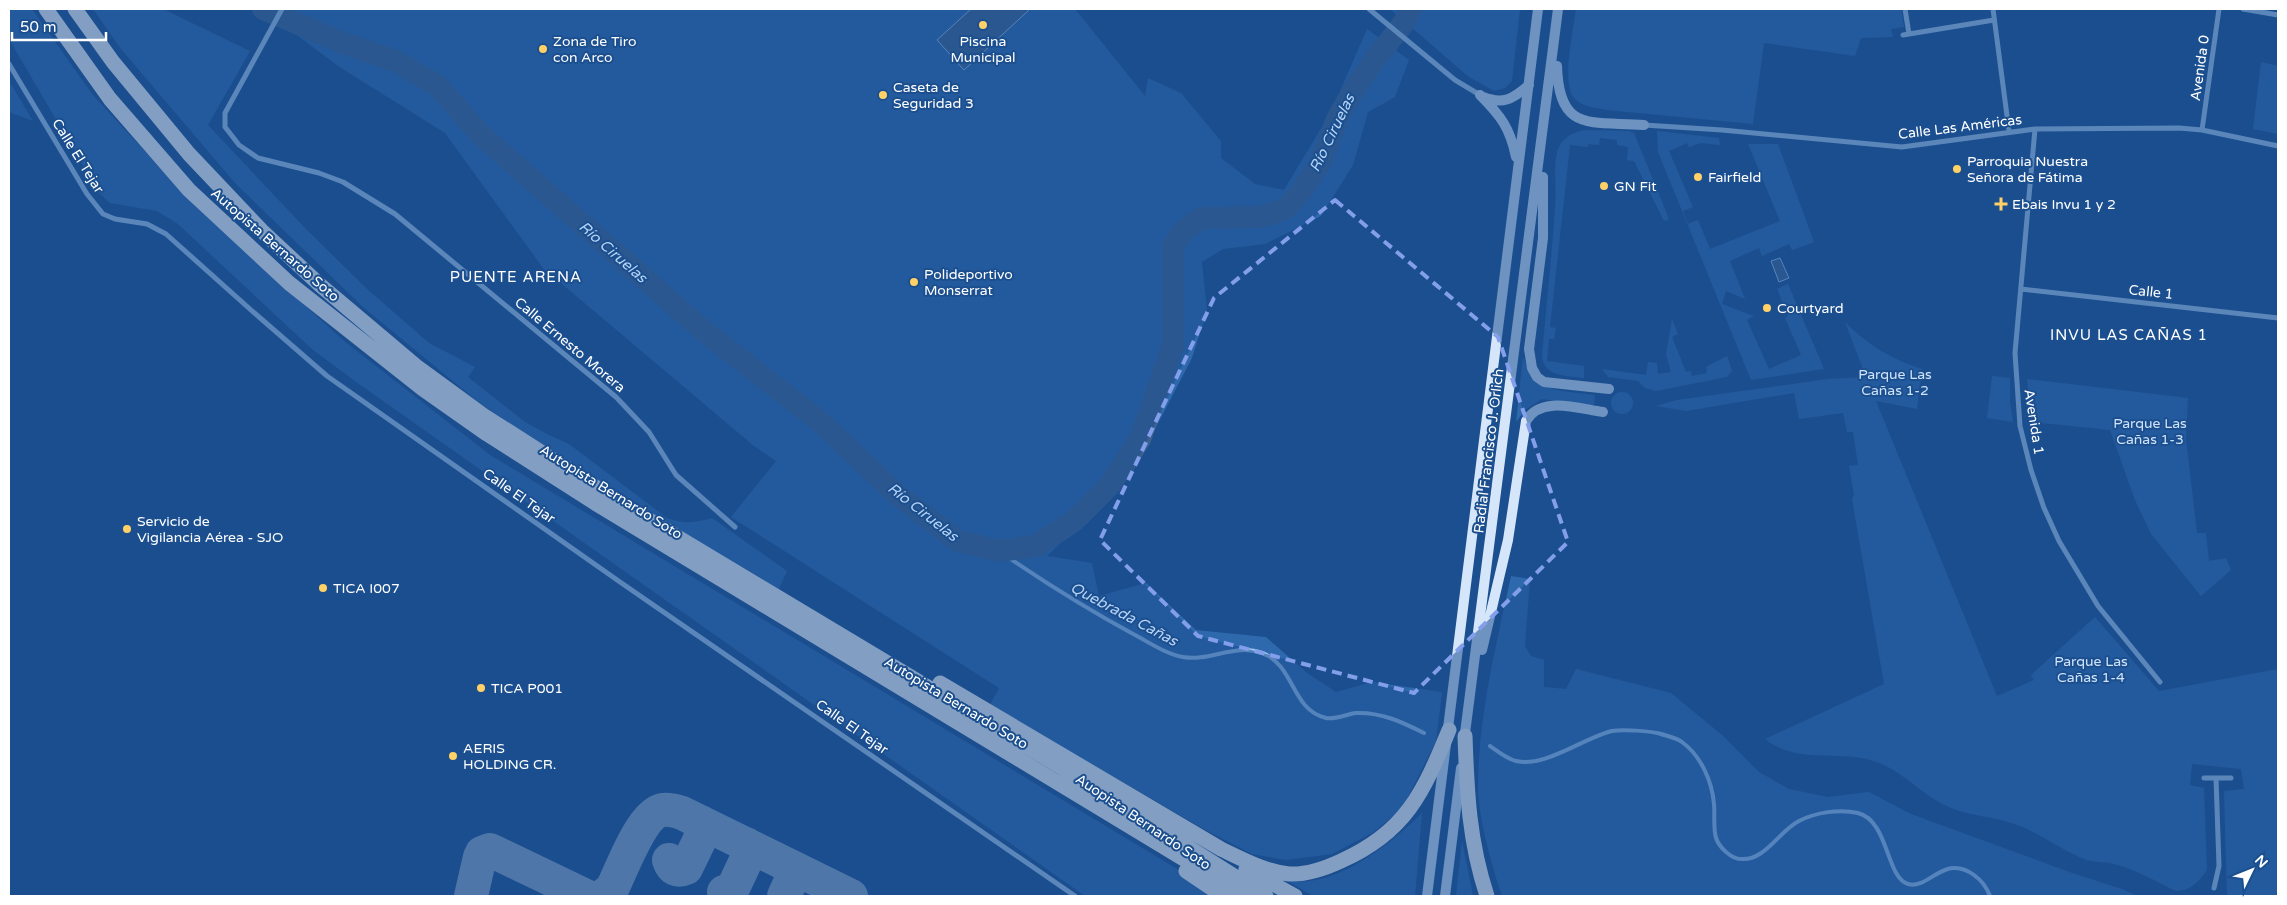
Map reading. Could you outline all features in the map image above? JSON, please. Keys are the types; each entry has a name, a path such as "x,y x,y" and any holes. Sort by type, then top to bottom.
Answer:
{"highway":[{"name":"Autopista Bernardo Soto","path":"46,9 110,99 189,190 289,283 423,388 488,434 596,504 1245,896"},
{"name":"Autopista Bernardo Soto","path":"75,9 113,62 189,154 262,231 372,330 423,372 545,456 1061,767 1266,896"},
{"path":"767,591 858,634 1222,849 1252,864 1290,874 1318,869 1336,863 1370,846 1386,834 1403,818 1426,786 1449,730"},
{"path":"1465,736 1468,812 1487,896"},
{"name":"Autopista Bernardo Soto","path":"1061,767 1295,896"},
{"name":"Auopista Bernardo Soto","path":"1052,780 1220,895"}],"main road":[{"name":"Radial Francisco J. Orlich","path":"1427,896 1538,9"},
{"name":"Radial Francisco J. Orlich","path":"1445,896 1558,9"},
{"path":"1556,30 1558,87 1565,109 1585,120 1644,125"},
{"path":"1480,95 1493,101 1503,102 1518,94 1529,85"},
{"path":"1480,95 1504,121 1513,140 1518,164"},
{"path":"1543,137 1543,238 1530,335 1529,359 1537,377 1544,382 1609,388"},
{"path":"1469,707 1508,540 1526,421 1542,406 1551,405 1603,412"}],"street":[{"name":"Calle Ernesto Morera","path":"282,9 226,113 225,127 239,145 258,158 319,173 343,182 395,214 616,397 649,432 676,474 735,527"},
{"path":"1369,9 1455,80 1480,95"},
{"path":"1906,9 1906,34 1994,20"},
{"path":"1993,9 2009,131"},
{"name":"Avenida 0","path":"2202,130 2219,9"},
{"path":"2242,9 2278,15"},
{"name":"Calle El Tejar","path":"9,64 87,194 103,214 115,219 147,224 166,234 327,376 620,582 1074,896"},
{"name":"Calle Las Américas","path":"1644,125 1722,130 1885,147 1911,146 2009,131 2035,129 2153,128 2202,130 2278,146"},
{"name":"Avenida 1","path":"2035,129 2015,353 2020,426 2031,470 2044,508 2059,541 2092,598 2160,682"},
{"name":"Calle 1","path":"2021,289 2278,318"},
{"path":"2204,778 2231,778"},
{"path":"2214,888 2219,866 2216,778"}],"highlighted area":[{"path":"1335,200 1498,337 1568,542 1414,693 1198,636 1100,540 1214,298"}],"green space":[{"path":"9,9 32,9 92,94 196,207 344,341 490,455 1222,896 1085,896 313,350 178,224 157,211 110,203 99,193 9,39"},
{"path":"93,9 163,9 250,51 208,125 304,227 366,288 429,343 475,367 468,377 525,422 569,444 667,518 690,522 712,518 787,571 779,589 565,462 476,400 363,307 236,184 121,49"},
{"path":"294,9 1075,9 1145,96 1148,78 1181,93 1221,141 1221,158 1255,184 1284,190 1331,112 1367,29 1409,60 1395,97 1368,112 1353,165 1321,216 1265,244 1223,249 1202,262 1207,310 1192,358 1130,477 1047,556 1092,563 1099,596 1146,583 1196,630 1266,637 1307,673 1336,692 1372,682 1442,692 1436,741 1403,807 1374,832 1332,854 1286,860 1252,854 1202,828 990,705 999,688 731,517 776,461 754,446 543,268 445,133 338,66 289,29"},
{"path":"1390,9 1520,9 1512,81 1505,88 1494,91 1469,77"},
{"path":"1576,9 1901,9 1904,27 1891,29 1893,37 1861,38 1855,56 1764,43 1753,124 1607,110 1590,107 1577,101 1570,91 1568,68"},
{"path":"2261,62 2278,66 2278,134 2253,129"},
{"path":"9,81 33,121 9,112"},
{"path":"1589,130 1629,131 1634,133 1669,219 1664,221 1634,161 1627,160 1628,147 1617,145 1617,140 1600,138 1599,145 1588,144 1588,147 1570,145 1550,327 1556,328 1554,339 1549,339 1547,361 1584,366 1584,378 1564,376 1552,372 1544,364 1542,357 1554,226 1557,153 1565,139 1573,133"},
{"path":"1657,131 1719,138 1720,145 1701,143 1689,147 1687,143 1669,151 1693,207 1683,211 1688,224 1698,220 1710,249 1780,221 1748,144 1778,144 1814,242 1792,250 1789,244 1762,256 1759,248 1730,261 1745,299 1726,291 1722,304 1754,316 1747,320 1769,369 1801,355 1785,318 1788,316 1777,289 1788,284 1824,369 1751,380 1658,152"},
{"path":"1672,319 1678,334 1672,337 1686,372 1691,371 1692,376 1707,373 1706,367 1727,356 1732,371 1727,377 1656,391 1645,388 1638,381 1608,377 1602,369 1646,375 1648,362 1657,363 1658,374 1671,372 1666,355"},
{"path":"1845,322 1862,338 1880,350 1900,361 1922,369 1917,409 1876,401 1997,696 2034,680 2031,675 2095,617 2159,691 2278,669 2278,896 2227,896 2224,791 2244,789 2241,769 2192,764 2190,785 2204,788 2207,870 2194,885 2181,891 2176,891 2121,866 2084,859 2012,823 1962,812 1944,805 1897,772 1877,762 1848,756 1792,752 1765,739 1884,684 1852,499 1854,495 1849,466 1858,465 1853,432 1847,432 1843,413 1799,419 1794,393 1686,411 1656,406 1677,400 1828,379 1866,377"},
{"path":"1523,357 1528,369 1542,384 1561,391 1595,395 1594,406 1542,399 1525,410 1516,422"},
{"path":"1992,376 2010,378 2010,402 2013,422 1987,418"},
{"name":"Parque Las Cañas 1-3","path":"2027,379 2188,398 2186,439 2197,533 2206,533 2209,561 2226,558 2231,570 2201,596 2151,534 2135,500 2110,430 2032,422"},
{"path":"1622,392 1630,395 1633,403 1630,411 1622,414 1614,411 1611,403 1614,395"},
{"path":"1511,576 1530,579 1525,646 1531,656 1544,660 1544,687 1566,689 1576,669 1671,693 1722,735 1759,772 1789,789 1828,797 1869,792 1911,814 2137,896 1502,896 1483,828 1478,788 1484,708"},
{"path":"1422,813 1415,896 1313,896 1289,882 1316,880 1359,863 1387,844"},
{"path":"1462,841 1473,896 1456,896"}],"shaded area":[{"name":"Piscina Municipal","path":"971,9 1030,9 964,70 937,40"},
{"path":"1780,258 1789,278 1779,282 1771,261"}],"waterway":[{"name":"Río Ciruelas","path":"263,9 343,43 395,61 437,85 481,135 705,332 818,420 899,496 958,541 999,551 1036,546 1074,521 1111,484 1140,439 1173,346 1173,247 1183,231 1201,218 1261,217 1285,209 1301,192 1320,163 1337,119 1353,91 1374,60 1403,24 1411,9"},
{"name":"Quebrada Cañas","path":"999,551 1083,605 1164,651 1177,656 1193,658 1242,650 1262,653 1273,659 1281,667 1299,697 1315,713 1326,718 1337,718 1356,713 1374,714 1424,733"},
{"name":"Quebrada Cañas","path":"1490,746 1509,759 1527,762 1551,756 1612,731 1644,731 1669,736 1689,748 1700,762 1708,778 1713,795 1716,838 1723,849 1733,857 1741,859 1757,855 1792,826 1813,815 1844,811 1858,813 1868,818 1876,827 1882,837 1895,872 1901,880 1908,884 1916,884 1945,870 1963,869 1979,879 1990,896"}],"taxiway":[{"path":"603,896 612,889 640,832 654,814 662,810 682,813 851,896"},
{"path":"669,860 675,869 686,868 703,833 701,822"},
{"path":"724,892 727,892 734,886 749,854 746,844"},
{"path":"471,896 480,857 482,853 490,850 586,896"},
{"path":"784,896 794,874 788,866"}],"place":[{"name":"Piscina Municipal","path":"983,25"},
{"name":"Zona de Tiro con Arco","path":"543,49"},
{"name":"Caseta de Seguridad 3","path":"883,95"},
{"name":"Parroquia Nuestra Señora de Fátima","path":"1957,169"},
{"name":"Fairfield","path":"1698,177"},
{"name":"GN Fit","path":"1604,186"},
{"name":"Ebais Invu 1 y 2","path":"2001,204"},
{"name":"Polideportivo Monserrat","path":"914,282"},
{"name":"Courtyard","path":"1767,308"},
{"name":"Servicio de Vigilancia Aérea - SJO","path":"127,529"},
{"name":"TICA I007","path":"323,588"},
{"name":"TICA P001","path":"481,688"},
{"name":"AERIS HOLDING CR.","path":"453,756"}],"district":[{"name":"PUENTE ARENA","path":"516,277"},
{"name":"INVU LAS CAÑAS 1","path":"2129,335"}],"park label":[{"name":"Parque Las Cañas 1-2","path":"1895,382"},
{"name":"Parque Las Cañas 1-4","path":"2091,670"}]}
